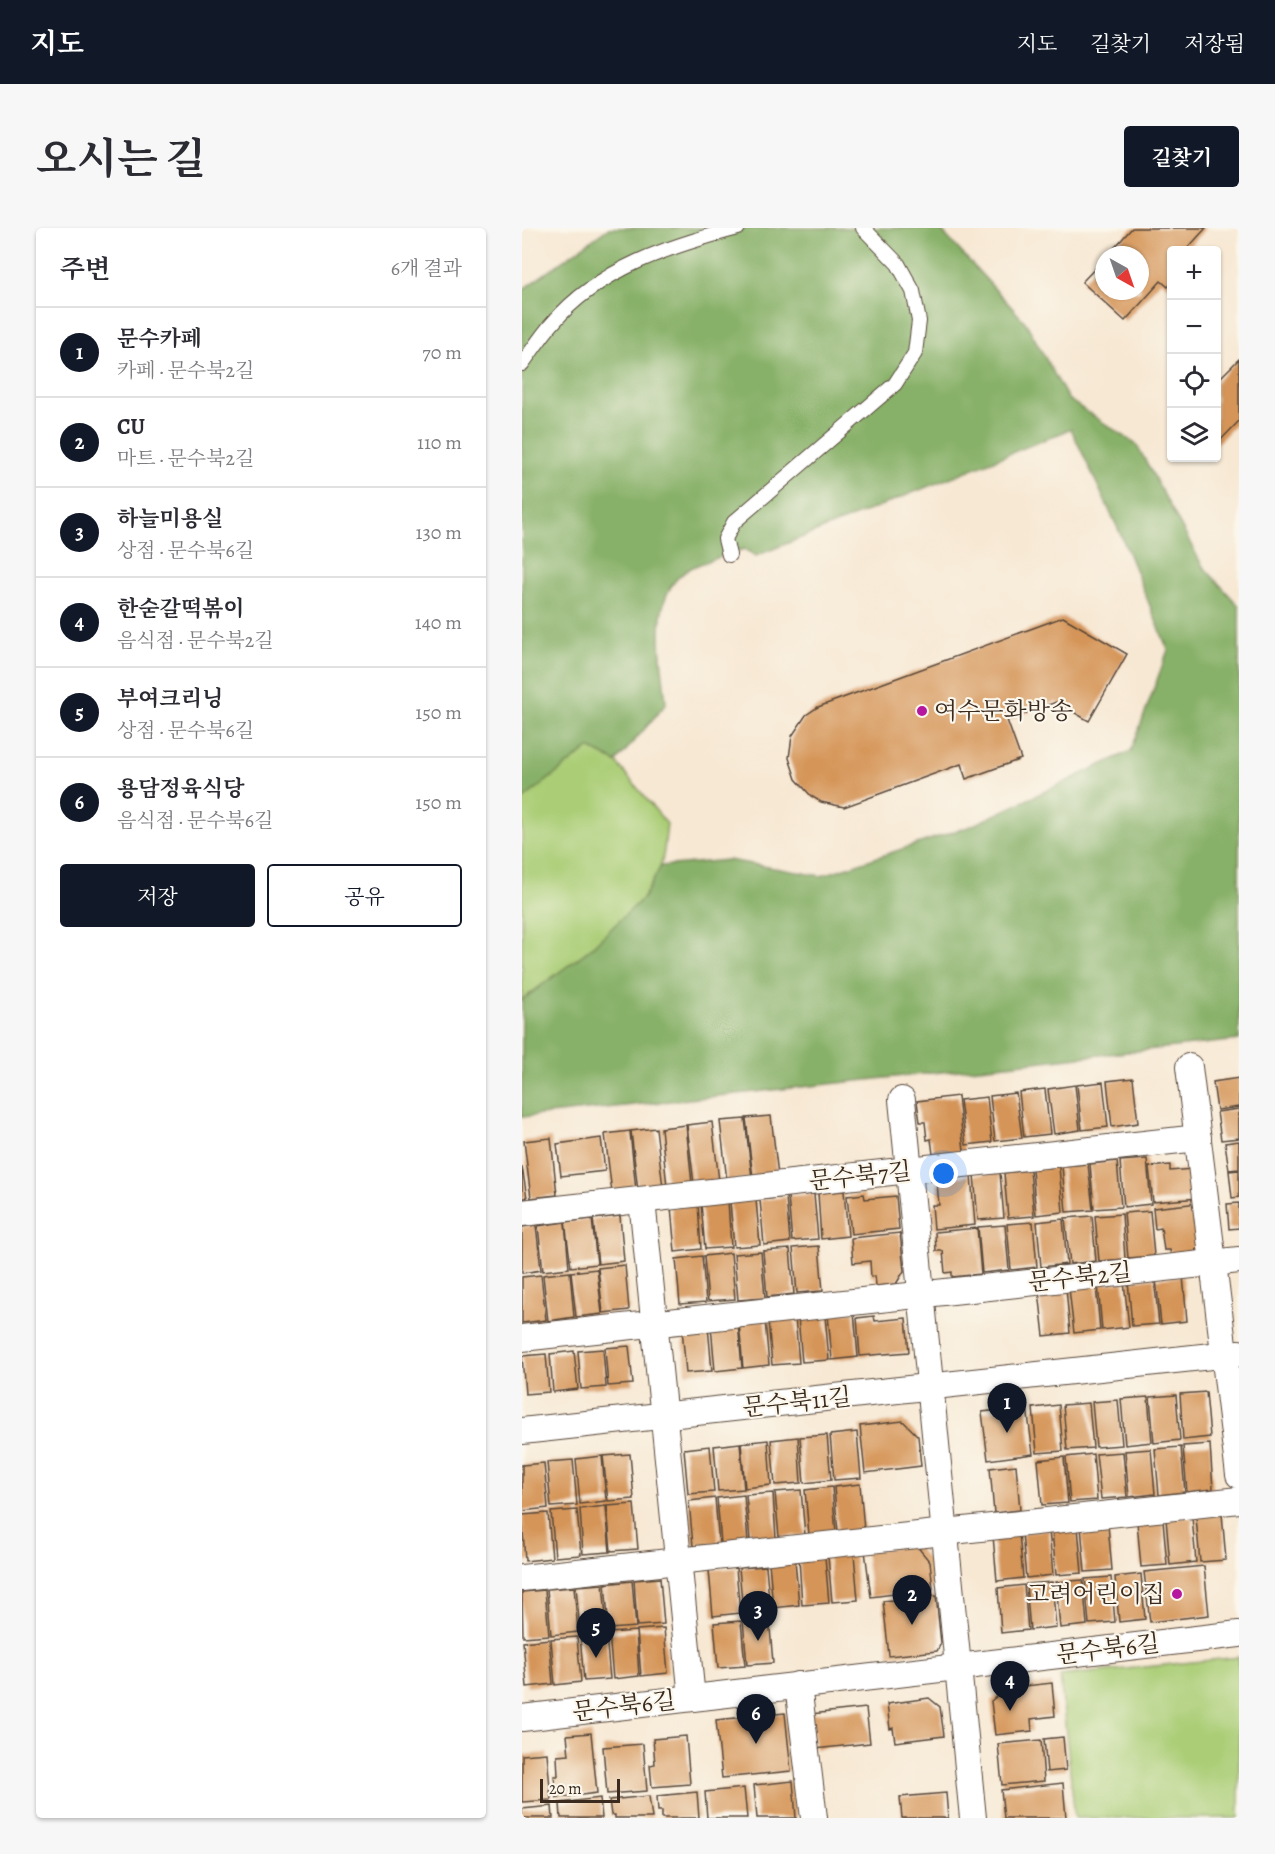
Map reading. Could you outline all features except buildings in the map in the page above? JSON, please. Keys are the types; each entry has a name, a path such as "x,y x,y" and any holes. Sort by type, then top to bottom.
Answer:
{"street":[{"path":"1189,1066 1213,1263 1232,1354 1239,1475"},
{"path":"902,1100 973,1818"},
{"name":"문수북7길","path":"522,1213 1198,1138"},
{"path":"642,1200 692,1698"},
{"name":"문수북2길","path":"921,1294 1239,1260"},
{"path":"522,1338 921,1294"},
{"path":"931,1388 1232,1354"},
{"name":"문수북11길","path":"522,1431 931,1388"},
{"path":"522,1578 1239,1500"},
{"name":"문수북6길","path":"522,1718 1239,1634"},
{"path":"798,1685 814,1818"}],"lane":[{"path":"522,364 553,322 618,270 678,244 738,228"},
{"path":"729,555 725,539 734,522 895,384 915,353 919,321 913,291 898,264 863,228"}],"green space":[{"path":"609,228 939,228 1026,323 1068,399 1137,445 1202,565 1239,606 1239,1040 522,1117 522,1000 589,950 644,897 661,866 728,860 821,876 971,826 1131,751 1168,650 1121,535 1071,429 756,556 744,549 691,568 677,579 667,593 662,611 660,649 666,704 616,762 589,748 522,800 522,290"},
{"path":"589,747 616,762 667,824 661,865 653,884 639,903 621,921 580,957 522,1000 522,800"},
{"path":"1239,1657 1239,1818 1075,1818 1060,1676"}],"place":[{"name":"여수문화방송","path":"922,711"},
{"name":"문수카페","path":"1007,1433"},
{"name":"고려어린이집","path":"1177,1594"},
{"name":"CU","path":"912,1625"},
{"name":"하늘미용실","path":"758,1641"},
{"name":"부여크리닝","path":"596,1658"},
{"name":"한숟갈떡볶이","path":"1010,1711"},
{"name":"용담정육식당","path":"756,1744"}]}
